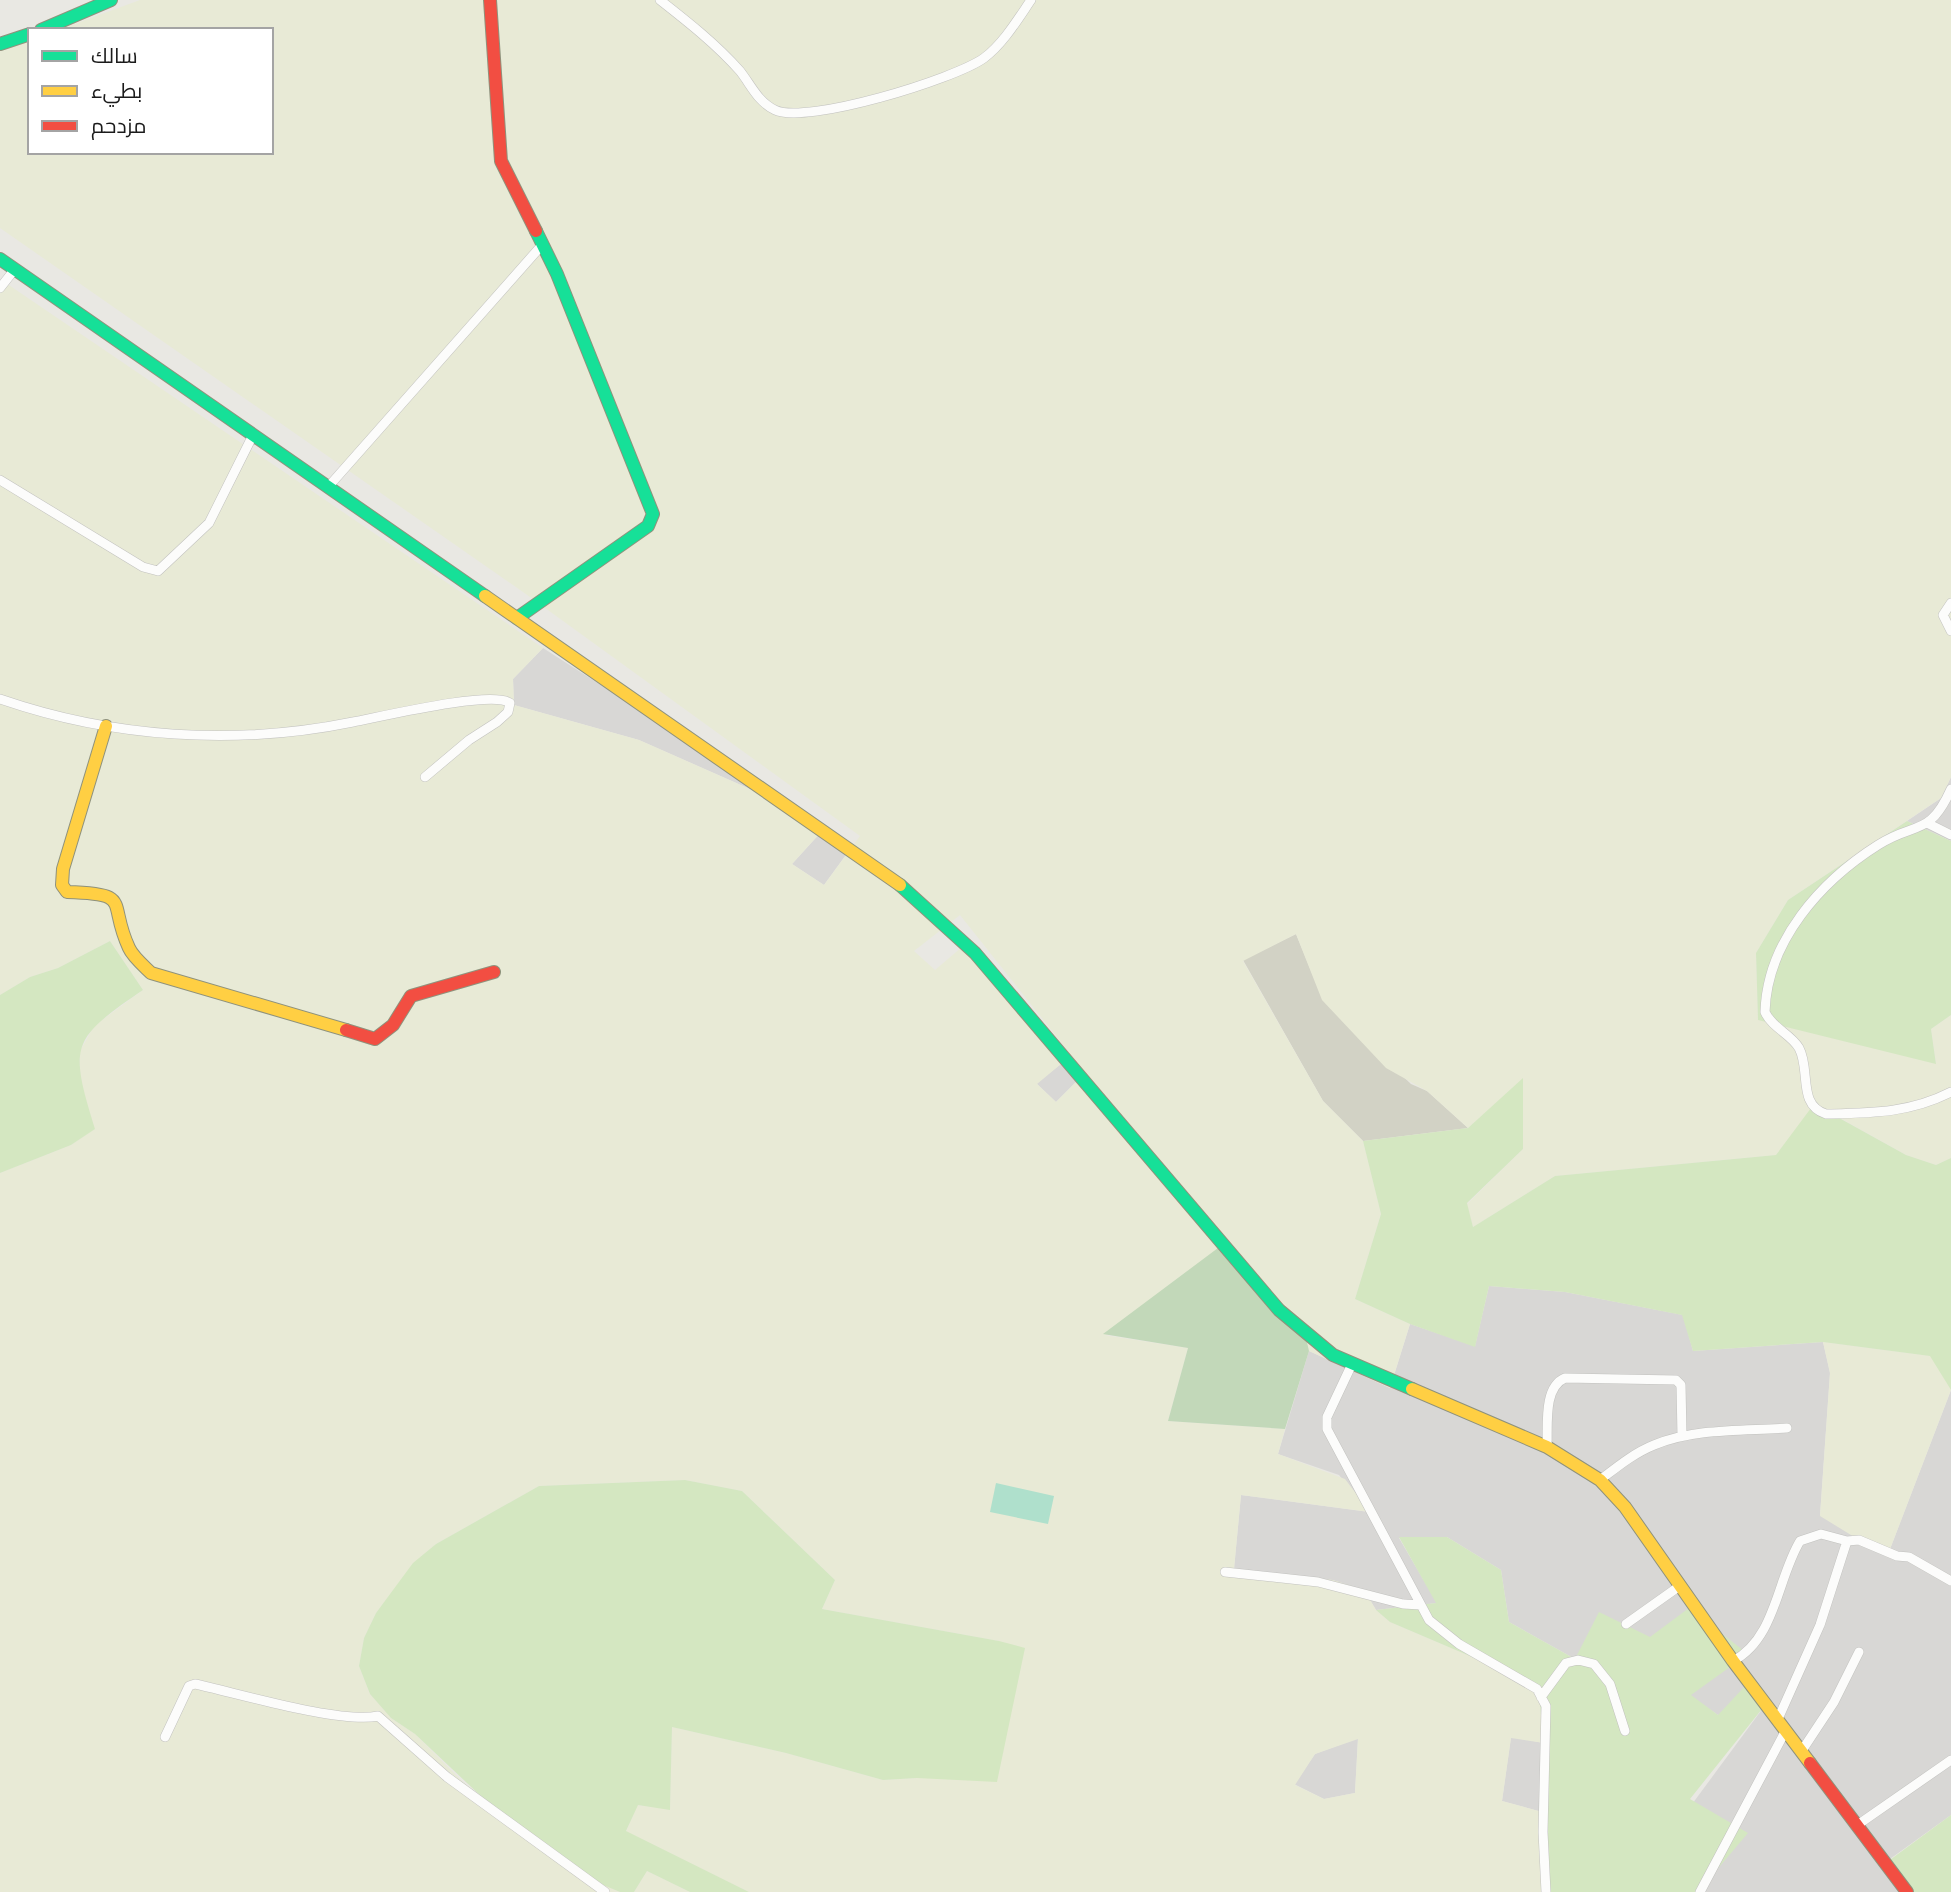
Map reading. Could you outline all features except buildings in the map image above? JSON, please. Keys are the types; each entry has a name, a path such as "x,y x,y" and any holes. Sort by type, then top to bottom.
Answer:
{"main road":[{"path":"46,28 111,0"},
{"path":"489,0 501,161 557,275 653,514 648,526 517,618"},
{"path":"0,44 28,35"},
{"path":"0,259 884,872 923,903 975,953 1279,1310 1333,1355 1547,1447 1600,1480 1625,1507 1733,1661 1906,1892"},
{"path":"106,726 63,869 62,885 71,892 101,893 112,897 118,906 128,950 151,973 375,1040 393,1025 411,996 494,972"}],"street":[{"path":"660,0 712,43 766,104 781,113 803,114 917,86 967,67 992,50 1031,0"},
{"path":"329,486 541,244"},
{"path":"0,288 15,269"},
{"path":"0,480 143,567 158,571 209,523 253,435"},
{"path":"1951,603 1943,615 1951,631"},
{"path":"0,699 106,726 160,733 270,736 470,701 504,699 510,703 508,712 497,722 468,740 425,776"},
{"path":"1951,789 1943,807 1929,824 1878,845 1807,906 1783,942 1765,1012 1768,1019 1798,1046 1810,1102 1816,1111 1826,1114 1895,1112 1916,1107 1951,1092"},
{"path":"1929,824 1951,835"},
{"path":"1352,1364 1327,1417 1327,1429 1421,1605 1438,1629 1530,1684 1541,1697 1547,1718 1543,1832 1546,1892"},
{"path":"1547,1447 1551,1390 1557,1381 1565,1378 1676,1380 1681,1385 1682,1436"},
{"path":"1600,1480 1652,1445 1682,1436 1787,1428"},
{"path":"1733,1661 1747,1654 1757,1643 1769,1618 1789,1560 1800,1541 1821,1534 1847,1541 1859,1540 1897,1556 1909,1557 1951,1581"},
{"path":"1702,1890 1782,1725 1820,1625 1847,1541"},
{"path":"1225,1572 1318,1582 1403,1604 1421,1605"},
{"path":"1626,1624 1681,1585"},
{"path":"1801,1752 1835,1702 1859,1652"},
{"path":"1541,1697 1566,1663 1578,1660 1594,1664 1610,1684 1625,1731"},
{"path":"165,1737 190,1686 195,1684 340,1715 364,1719 378,1716 447,1777 605,1892"},
{"path":"1856,1826 1951,1760"}],"shaded area":[{"path":"543,648 793,808 639,740 514,705 513,679"},
{"path":"1951,777 1951,841 1907,821 1941,798"},
{"path":"822,831 848,852 824,885 792,864"},
{"path":"1296,934 1323,1000 1411,1084 1427,1091 1468,1128 1363,1141 1323,1101 1243,960"},
{"path":"1061,1064 1082,1076 1056,1102 1036,1083"},
{"path":"1489,1286 1565,1292 1683,1315 1693,1351 1823,1342 1830,1373 1820,1515 1887,1557 1951,1390 1951,1815 1883,1864 1906,1892 1697,1892 1687,1811 1766,1704 1718,1715 1684,1692 1650,1637 1575,1659 1509,1622 1501,1570 1447,1537 1399,1538 1437,1603 1376,1610 1364,1590 1234,1569 1241,1495 1369,1512 1339,1475 1278,1454 1309,1351 1390,1388 1410,1324 1475,1346"},
{"path":"1511,1737 1544,1743 1542,1812 1502,1801"},
{"path":"1358,1738 1355,1793 1324,1799 1294,1784 1315,1754"}],"green space":[{"path":"140,0 1951,0 1951,777 1941,798 1788,900 1756,953 1758,1020 1936,1063 1931,1029 1951,1015 1951,1158 1936,1165 1906,1155 1815,1104 1776,1155 1555,1176 1473,1227 1467,1204 1523,1149 1523,1079 1468,1128 1427,1091 1386,1068 1322,1000 1296,934 1243,961 1323,1101 1363,1141 1381,1214 1355,1299 1410,1324 1390,1388 1309,1351 1306,1338 1104,1335 1188,1348 1168,1421 1285,1429 1278,1454 1345,1479 1370,1512 1241,1495 1234,1569 1333,1580 1364,1590 1376,1610 1390,1622 1512,1674 1539,1696 1544,1743 1511,1738 1502,1801 1542,1812 1548,1892 749,1892 626,1832 637,1805 670,1809 672,1727 786,1753 883,1780 917,1778 999,1641 822,1609 835,1580 742,1491 685,1480 539,1486 436,1544 414,1563 376,1613 364,1638 359,1666 370,1694 391,1718 415,1734 462,1781 577,1873 620,1892 0,1892 0,1173 71,1145 94,1129 80,1079 80,1051 94,1026 143,990 110,941 58,968 30,977 0,995 0,279 543,648 513,679 514,705 639,740 793,808 822,831 792,864 824,885 860,836 523,592 0,228 0,51 28,41 28,154 273,154 273,28 63,28","holes":["960,915 1191,1206 1082,1076 1056,1102 1037,1084 1061,1064 962,947 935,970 914,951","1358,1739 1355,1793 1324,1799 1295,1785 1315,1754"]},
{"path":"1907,821 1951,841 1951,1015 1931,1029 1936,1064 1758,1020 1756,953 1788,900"},
{"path":"110,941 143,990 101,1021 89,1033 82,1046 81,1079 95,1129 71,1145 0,1173 0,995 30,977 58,968"},
{"path":"1523,1078 1523,1149 1467,1203 1473,1227 1555,1176 1776,1155 1814,1104 1906,1155 1936,1165 1951,1158 1951,1390 1930,1356 1823,1342 1693,1351 1682,1315 1565,1292 1489,1286 1475,1347 1410,1324 1355,1299 1381,1214 1363,1141 1468,1128"},
{"path":"1222,1245 1306,1338 1309,1351 1285,1429 1168,1421 1188,1348 1103,1334"},
{"path":"1823,1342 1931,1356 1951,1390 1887,1557 1820,1516 1830,1373"},
{"path":"685,1480 742,1491 835,1580 822,1609 1025,1648 997,1782 917,1778 883,1780 786,1753 672,1727 670,1810 638,1805 626,1831 749,1892 690,1892 647,1871 634,1892 620,1892 577,1874 485,1800 415,1734 391,1718 370,1694 359,1666 364,1638 376,1613 413,1563 436,1544 539,1486"},
{"path":"996,1483 1054,1496 1048,1524 990,1512"},
{"path":"1399,1537 1447,1537 1501,1570 1509,1622 1575,1659 1599,1612 1650,1637 1689,1608 1748,1654 1691,1695 1718,1715 1747,1684 1766,1704 1690,1799 1748,1833 1698,1892 1548,1892 1544,1743 1539,1696 1512,1674 1390,1622 1376,1610 1436,1603"},
{"path":"1951,1815 1951,1892 1907,1892 1883,1865"},
{"path":"647,1871 690,1892 634,1892"}],"traffic: fast":[{"path":"46,28 111,0"},
{"path":"0,44 28,35"},
{"path":"517,618 648,526 653,514 557,274 536,231"},
{"path":"0,259 485,596"},
{"path":"900,885 975,953 1279,1310 1333,1355 1412,1389"}],"traffic: slow":[{"path":"485,596 900,885"},
{"path":"106,726 63,869 62,885 67,892 110,898 115,903 131,951 151,973 346,1030"},
{"path":"1412,1389 1547,1447 1600,1480 1625,1507 1733,1661 1810,1763"}],"traffic: jam":[{"path":"490,0 501,161 536,231"},
{"path":"346,1030 375,1039 393,1025 411,996 494,972"},
{"path":"1810,1763 1907,1892"}]}
